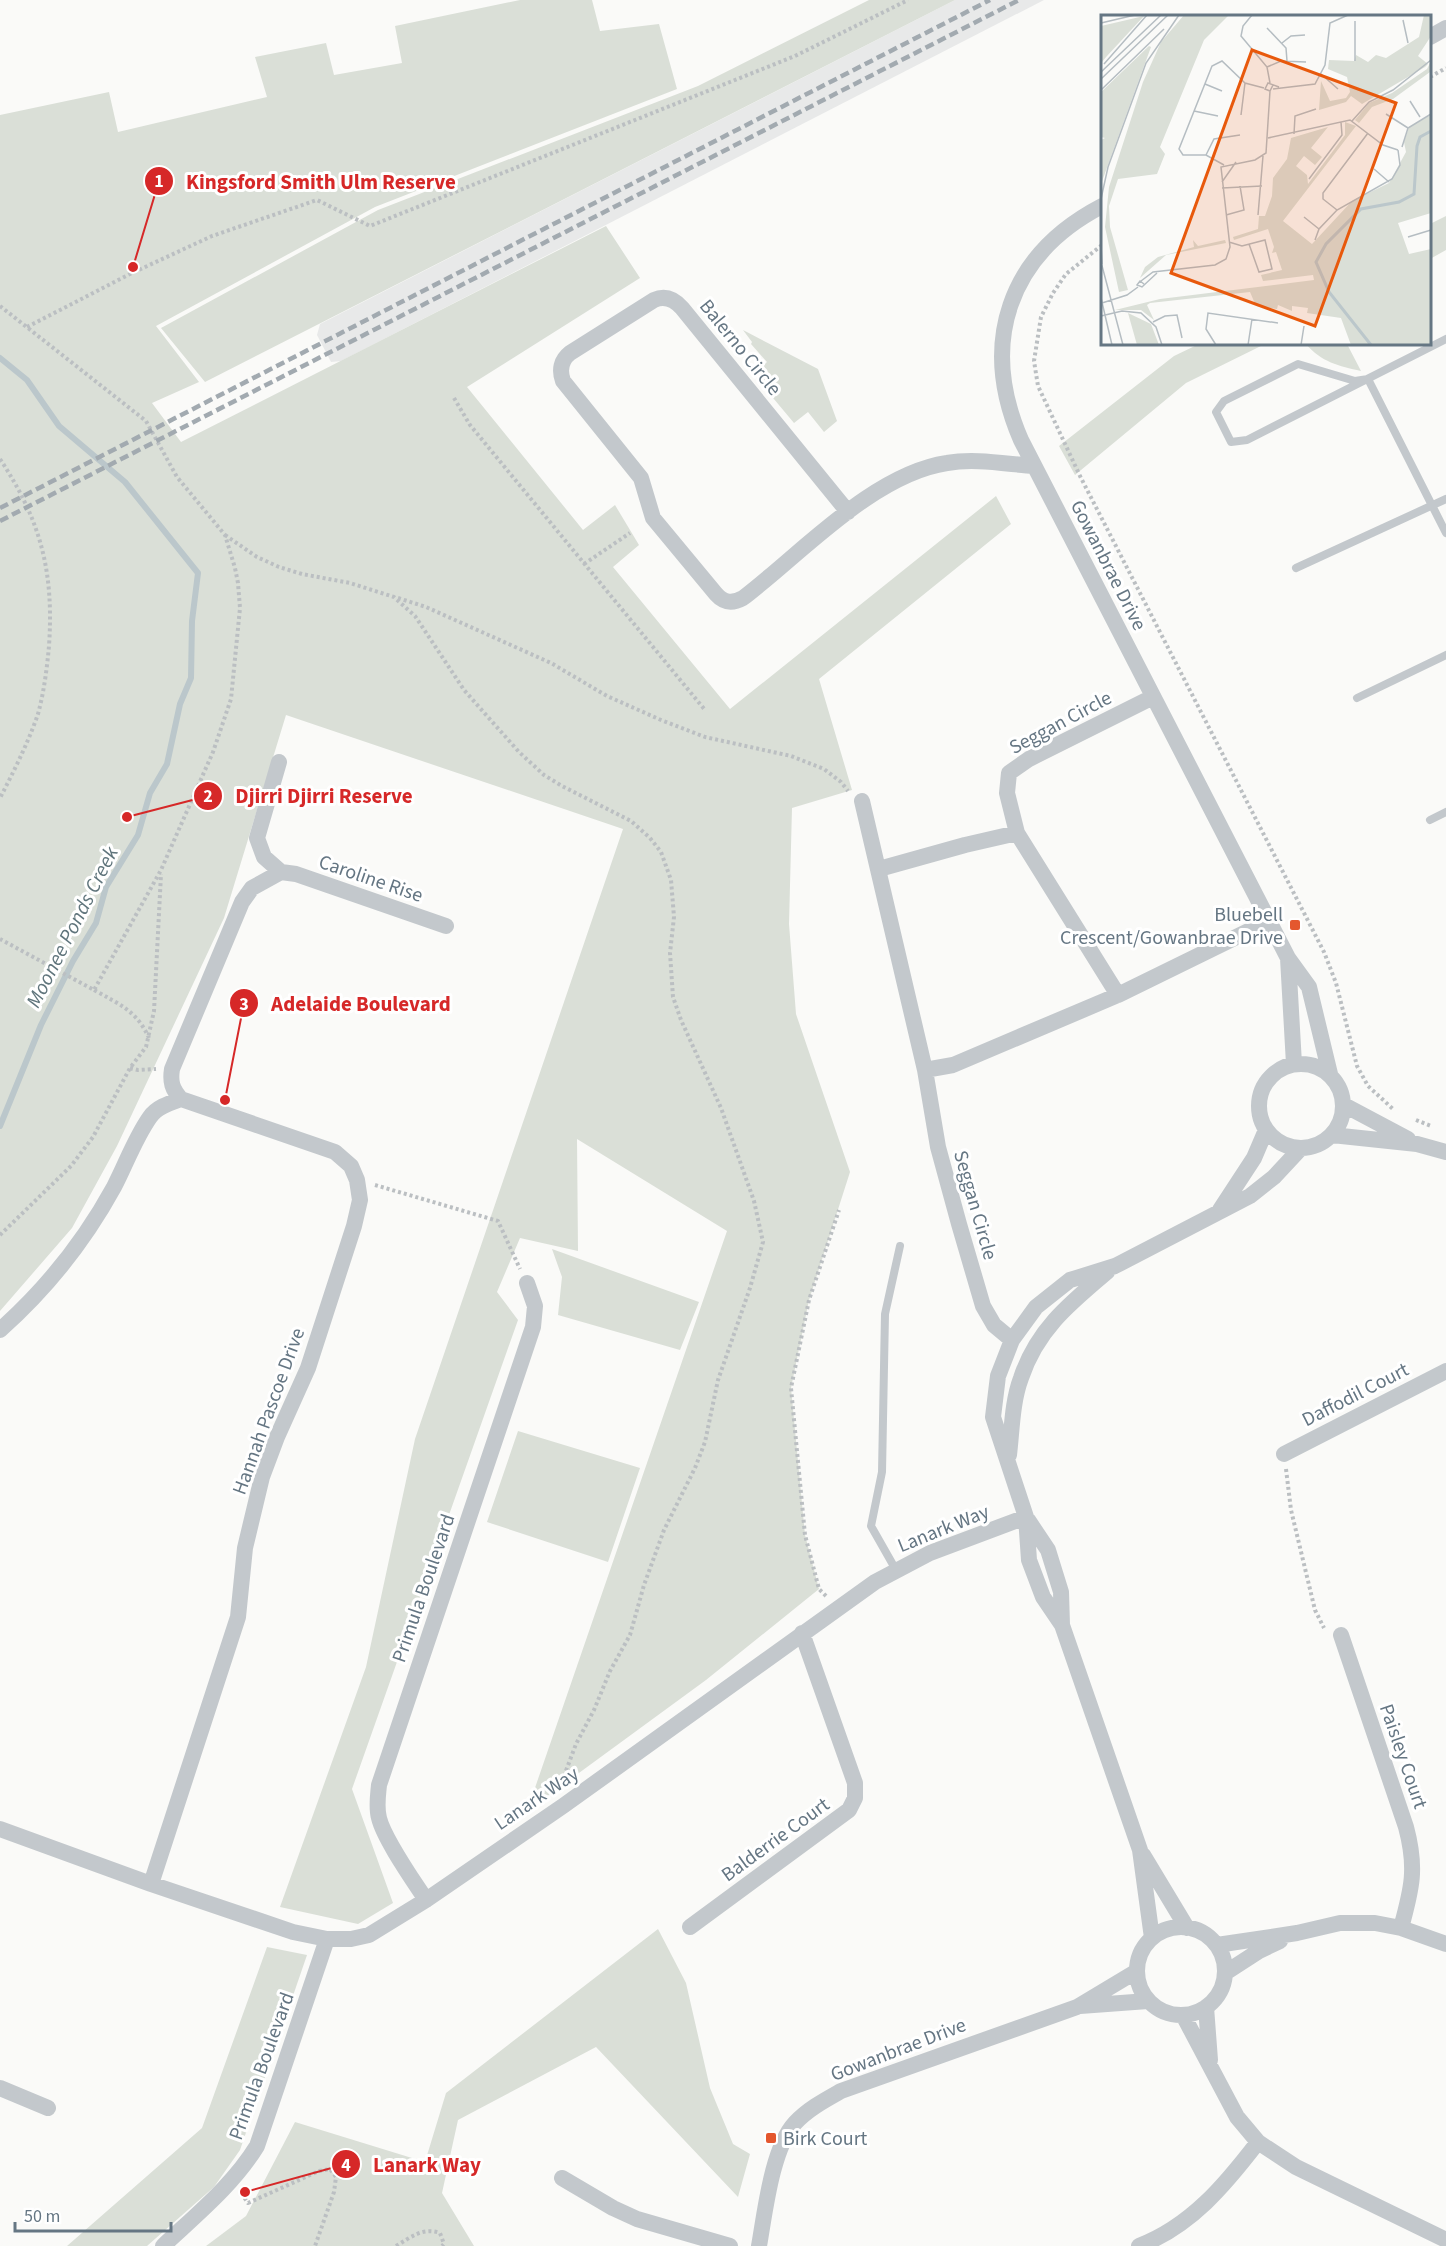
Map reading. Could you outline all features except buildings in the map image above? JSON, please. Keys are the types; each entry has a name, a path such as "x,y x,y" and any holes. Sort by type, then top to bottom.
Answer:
{"street":[{"path":"1431,36 1446,28"},
{"name":"Gowanbrae Drive","path":"1101,207 1081,217 1050,243 1022,278 1009,308 1002,345 1001,372 1011,419 1288,958 1309,987 1330,1074"},
{"name":"Balerno Circle","path":"848,512 682,308 672,299 662,297 654,300 565,357 561,368 563,381 641,478 653,518 723,600 732,603 743,598 848,512 898,479 935,465 954,462 1034,466"},
{"name":"Seggan Circle","path":"1118,995 1017,832 1007,793 1009,772 1029,759 1153,697"},
{"path":"279,762 257,838 264,857 281,872 252,888 242,902 170,1078 173,1090 181,1099 335,1152 351,1166 357,1180"},
{"name":"Seggan Circle","path":"862,801 925,1070 938,1147 983,1306 994,1325 1012,1340"},
{"path":"879,869 1017,832"},
{"name":"Caroline Rise","path":"281,872 296,874 446,926"},
{"path":"925,1070 954,1065 1118,995 1269,921"},
{"name":"Gowanbrae Drive","path":"1288,958 1294,1064"},
{"path":"1294,1064 1319,1067 1330,1074 1338,1083 1344,1105 1339,1126 1332,1135 1323,1142 1301,1148 1288,1146 1276,1140 1266,1130 1259,1108 1260,1095 1272,1075 1294,1064"},
{"path":"0,1330 31,1302 93,1222 151,1115 165,1105 181,1099"},
{"path":"1344,1105 1417,1144"},
{"path":"1220,1211 1254,1158 1266,1130"},
{"path":"1332,1135 1417,1144 1446,1152"},
{"path":"1152,1938 1140,1850 1062,1625 1043,1598 1029,1560 1026,1517 993,1418 998,1376 1012,1340 1036,1307 1070,1280 1115,1266 1250,1196 1274,1177 1301,1148"},
{"name":"Hannah Pascoe Drive","path":"151,1884 238,1617 245,1548 262,1477 280,1428 308,1368 354,1226 360,1200 357,1180"},
{"path":"1008,1460 1020,1380 1030,1355 1046,1328 1068,1305 1115,1266"},
{"name":"Primula Boulevard","path":"426,1900 385,1833 379,1818 377,1801 379,1785 533,1327 535,1306 527,1283"},
{"name":"Daffodil Court","path":"1284,1454 1446,1371"},
{"name":"Lanark Way","path":"0,1829 151,1884 293,1932 327,1939 351,1939 369,1935 426,1900 562,1806 802,1633 896,1570 930,1553 1026,1517"},
{"name":"Balderrie Court","path":"690,1927 849,1810 855,1798 855,1783 802,1633"},
{"name":"Paisley Court","path":"1341,1635 1413,1853 1413,1873 1401,1928"},
{"path":"1140,1850 1187,1928"},
{"path":"1217,1945 1298,1933 1340,1923 1375,1923 1401,1928 1446,1944"},
{"path":"1187,1928 1204,1934 1217,1945 1223,1958 1225,1973 1220,1992 1206,2007 1195,2013 1183,2015 1164,2012 1148,2001 1138,1982 1137,1971 1144,1947 1152,1938 1163,1931 1187,1928"},
{"path":"1225,1973 1259,1951 1298,1933"},
{"name":"Primula Boulevard","path":"163,2246 233,2180 257,2146 327,1939"},
{"name":"Gowanbrae Drive","path":"759,2246 769,2190 782,2143 795,2123 816,2105 841,2091 1077,2007 1137,1971"},
{"name":"Gowanbrae Drive","path":"1077,2007 1148,2001"},
{"path":"1206,2007 1211,2067"},
{"path":"1183,2015 1237,2117 1258,2142 1296,2167 1446,2240"},
{"path":"0,2088 48,2108"},
{"path":"1139,2246 1179,2226 1208,2203 1258,2142"},
{"path":"562,2178 613,2208 637,2219 730,2246"}],"lane":[{"path":"1368,379 1355,381 1298,364 1224,400 1216,412 1231,442 1247,440 1368,379 1446,339"},
{"path":"1368,379 1446,533"},
{"path":"1296,568 1446,499"},
{"path":"1357,698 1446,655"},
{"path":"1430,820 1446,812"},
{"path":"896,1570 871,1526 882,1472 885,1314 900,1246"}],"path":[{"path":"27,327 130,274 212,236 317,200 370,226 795,56 908,0"},
{"path":"1431,76 1446,68"},
{"path":"1101,246 1066,274 1041,316 1034,361 1038,386 1075,466 1324,952 1336,983 1357,1066 1368,1086 1399,1112"},
{"path":"0,306 146,421 177,477 225,535 256,557 302,574 350,583 426,607 551,663 607,696 661,720 705,737 791,756 824,770 841,782 851,795 862,801"},
{"path":"454,398 470,425 705,710"},
{"path":"0,459 19,487 37,528 48,570 51,612 47,666 38,713 0,798"},
{"path":"584,564 630,533"},
{"path":"94,990 161,870 213,752 231,699 240,608 235,567 225,535"},
{"path":"394,597 414,616 464,690 519,752 544,775 562,786 631,820 661,852 671,880 674,898 670,953 673,997 721,1108 754,1201 763,1242 750,1288 718,1380 705,1442 695,1468 664,1530 644,1585 630,1635 610,1671 594,1710 576,1744 564,1776 562,1806"},
{"path":"0,1235 71,1166 93,1137 130,1068 146,1047 154,1011 161,870"},
{"path":"0,939 94,990 136,1016 143,1024 149,1039"},
{"path":"130,1068 138,1070 172,1069"},
{"path":"1415,1120 1436,1128"},
{"path":"357,1180 498,1221 527,1283"},
{"path":"837,1610 819,1589 805,1535 790,1388 809,1300 839,1210"},
{"path":"1284,1454 1291,1510 1315,1610 1325,1630 1341,1635"},
{"path":"233,2180 248,2203 319,2171 330,2169 336,2177 334,2192 315,2246"},
{"path":"396,2246 420,2232 430,2230 440,2233 444,2244 442,2246"}],"shaded area":[{"path":"520,0 592,0 600,31 659,24 677,89 375,207 156,326 199,382 152,403 181,442 606,226 640,278 467,387 583,530 615,505 639,545 613,567 730,709 996,496 1011,524 819,679 852,790 792,808 789,924 796,1014 850,1172 809,1300 791,1388 805,1535 819,1589 706,1680 527,1811 727,1231 577,1139 578,1251 520,1238 497,1292 518,1320 352,1789 393,1903 358,1924 280,1907 366,1667 415,1439 623,829 286,715 224,918 117,1146 72,1228 0,1311 0,115 109,92 118,132 267,97 255,57 326,43 334,75 402,63 395,26"},
{"path":"869,0 955,0 205,382 161,328 378,210 698,86"},
{"path":"955,0 1044,0 341,361 331,362 317,335 320,324"},
{"path":"1446,216 1446,250 1431,258 1431,224"},
{"path":"743,330 818,369 837,421 824,432 808,412 794,423 753,374 767,362 751,344 752,342"},
{"path":"1197,345 1263,345 1186,383 1075,475 1059,446 1174,356"},
{"path":"1307,345 1348,345 1361,371 1324,359"},
{"path":"552,1249 699,1302 680,1350 558,1315 562,1277"},
{"path":"518,1431 640,1468 608,1562 487,1522"},
{"path":"658,1929 686,1983 710,2088 733,2144 750,2154 738,2197 596,2047 458,2120 442,2193 474,2246 206,2246 246,2216 295,2122 425,2162 446,2093"},
{"path":"267,1947 307,1955 240,2150 214,2187 147,2246 67,2246 202,2128"}],"waterway":[{"name":"Moonee Ponds Creek","path":"0,358 27,380 59,426 125,482 198,573 192,621 191,678 180,704 167,764 150,793 138,835 106,887 96,923 73,961 41,1025 0,1126"}],"railway":[{"path":"0,508 990,0"},
{"path":"0,521 1019,0"}],"place":[{"name":"Kingsford Smith Ulm Reserve","path":"133,267"},
{"name":"Djirri Djirri Reserve","path":"127,817"},
{"name":"Bluebell Crescent/Gowanbrae Drive","path":"1295,925"},
{"name":"Adelaide Boulevard","path":"225,1100"},
{"name":"Birk Court","path":"771,2138"},
{"name":"Lanark Way","path":"245,2192"}]}
